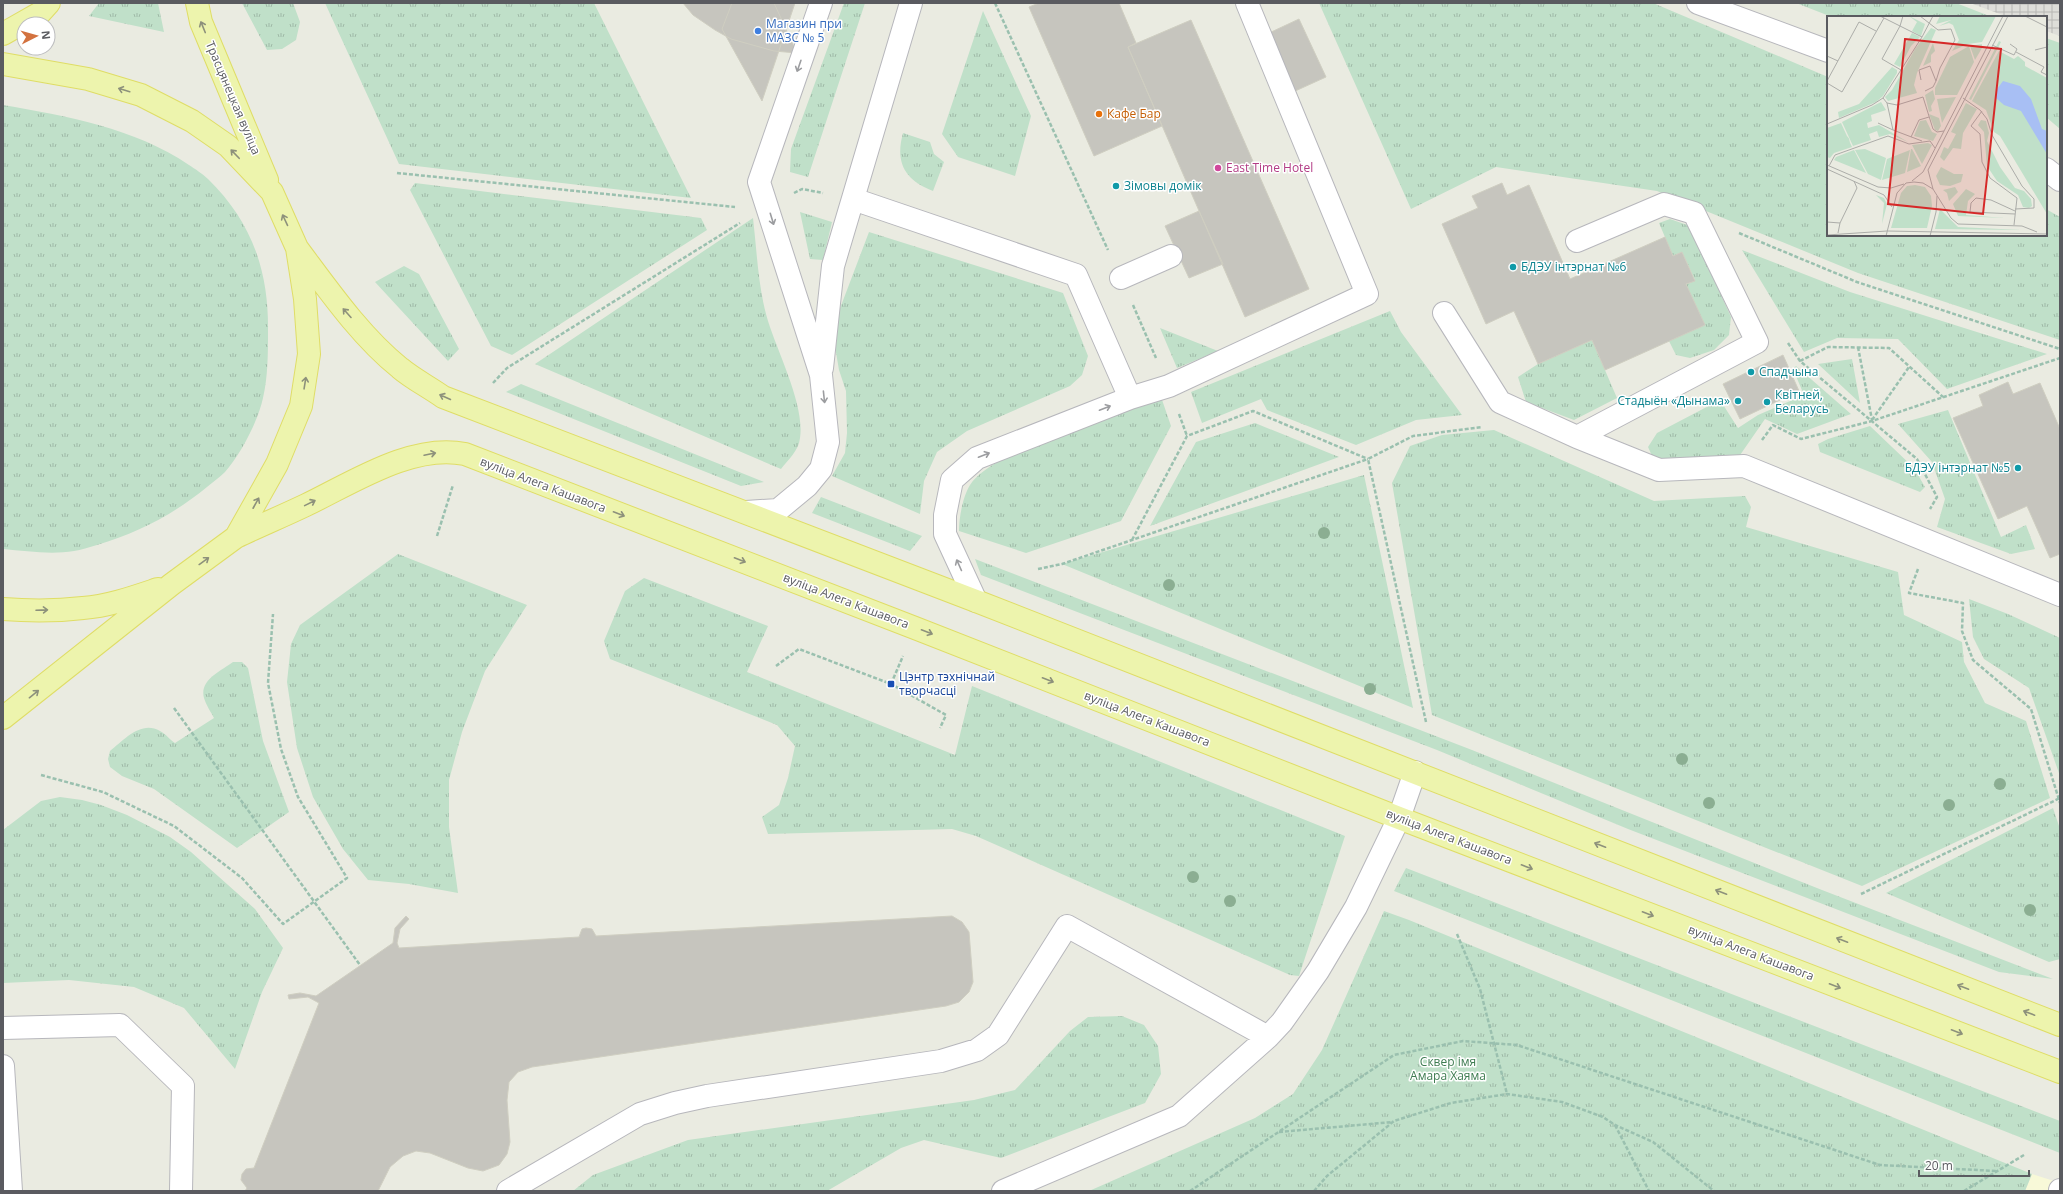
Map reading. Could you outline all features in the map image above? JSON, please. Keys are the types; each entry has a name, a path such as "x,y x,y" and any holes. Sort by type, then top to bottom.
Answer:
{"main road":[{"path":"3,34 40,13 49,3"},
{"name":"Трасцянецкая вуліца","path":"197,3 201,22 297,248"},
{"path":"3,64 88,79 141,95 192,121 228,146 272,192"},
{"path":"297,248 339,305 372,340 400,368 443,396 976,601 2060,1025"},
{"path":"3,718 172,584 236,537 277,464 301,406 309,354 305,299 297,248"},
{"name":"вуліца Алега Кашавога","path":"236,537 366,474 409,458 438,452 465,454 915,628 1399,818 2060,1072"},
{"path":"3,610 25,611 84,608 123,600 172,584"}],"street":[{"path":"821,3 759,182 764,208 821,375"},
{"path":"746,512 778,510 807,486 821,469 828,442 821,375 833,266 911,3"},
{"path":"976,601 945,534 945,515 952,480 977,458 1130,398 1169,386 1367,294 1247,3"},
{"path":"1698,3 1827,51"},
{"path":"2047,170 2060,180"},
{"path":"853,199 1076,275 1130,398"},
{"path":"1577,241 1664,204 1694,213 1757,342 1577,437"},
{"path":"1121,278 1171,256"},
{"path":"1444,313 1500,402 1577,437 1658,470 1744,466 2060,595"},
{"path":"1003,1191 1179,1116 1268,1037 1282,1022 1318,971 1356,907 1399,818 1415,772"},
{"path":"508,1191 640,1114 675,1102 941,1061 977,1050 998,1035 1067,926 1268,1037"},
{"path":"3,1028 120,1025 183,1086 182,1191"},
{"path":"3,1066 11,1191"}],"path":[{"path":"994,3 1121,278 1169,386"},
{"path":"397,173 764,208"},
{"path":"491,385 507,368 764,208 802,189 853,199"},
{"path":"1736,232 1857,282 2060,349"},
{"path":"1787,341 1800,361 1917,459 1937,497 1926,515 1927,542 1909,593 1963,603 1962,631 1973,660 2031,709 2060,803"},
{"path":"1800,361 1828,347 1889,348 1943,397"},
{"path":"1858,347 1872,421"},
{"path":"1744,466 1755,448 1773,425 1801,439 1872,421 2060,358"},
{"path":"1872,421 1909,367"},
{"path":"1132,540 1187,436 1253,411 1368,459"},
{"path":"1038,569 1062,564 1368,459 1413,436 1490,426"},
{"path":"1368,459 1426,722"},
{"path":"437,536 454,485"},
{"path":"41,775 103,792 174,826 242,878 283,924 346,878 298,797 282,749 268,683 273,614"},
{"path":"776,666 799,649 891,684 946,715 940,728"},
{"path":"174,708 360,965"},
{"path":"1861,894 2059,798"},
{"path":"1457,934 1480,988 1507,1094"},
{"path":"1190,1191 1394,1055 1463,1041 1517,1045 1880,1165 1996,1171"},
{"path":"1278,1132 1394,1122 1451,1103 1507,1094 1562,1102 1603,1117 1615,1125 1653,1142 1714,1190"},
{"path":"1314,1191 1327,1176 1394,1122"},
{"path":"1615,1125 1649,1191"},
{"path":"1964,1191 2024,1155"}],"shaded area":[{"path":"1970,3 2060,3 2060,36 2047,31 2047,16 2005,16"},
{"path":"2032,1174 2060,1183 2060,1191 2025,1191"}],"green space":[{"path":"99,3 158,3 164,32 89,16"},
{"path":"242,3 293,3 300,22 296,40 282,49 267,50"},
{"path":"325,3 594,3 691,198 399,164"},
{"path":"844,3 865,3 808,177 790,172 791,149"},
{"path":"1319,3 1653,3 1827,77 1827,236 2047,236 2047,210 2060,217 2060,340 1858,273 1657,191 1496,167 1411,209"},
{"path":"1796,3 1956,3 1989,16 1829,16"},
{"path":"983,11 1031,116 1015,176 958,157 942,134"},
{"path":"2047,38 2060,43 2060,129 2047,118"},
{"path":"3,105 99,125 146,142 168,152 189,165 208,179 236,212 247,230 255,249 265,288 268,310 268,340 265,390 261,407 253,427 243,447 231,465 221,476 182,506 155,522 127,535 74,551 47,553 3,549"},
{"path":"903,133 930,142 934,154 944,162 933,191 923,187 915,181 904,169 900,153"},
{"path":"415,183 701,218 707,230 512,355 491,346 410,190"},
{"path":"800,212 832,222 823,260 810,259"},
{"path":"753,218 760,283 768,321 790,380 799,411 800,438 798,447 781,469 535,364"},
{"path":"1670,219 1690,226 1731,317 1729,335 1714,350 1690,358 1676,355 1669,341 1704,325 1686,284 1695,280 1682,252 1673,256 1659,223"},
{"path":"869,232 1063,293 1088,356 1082,375 1070,386 967,431 937,452 924,481 920,514 832,476 845,453 847,433 846,391 839,370 833,335 836,319"},
{"path":"1742,250 1850,292 2047,354 1947,389 1898,339 1837,338 1804,352"},
{"path":"404,266 419,274 459,349 448,361 375,282"},
{"path":"1390,311 1401,332 1462,415 1416,420 1356,445 1267,410 1261,399 1202,423 1191,392"},
{"path":"1160,328 1218,351 1177,368"},
{"path":"1592,340 1617,398 1574,420 1526,402 1518,377 1538,364"},
{"path":"1852,359 1860,403 1818,364"},
{"path":"1796,366 1851,414 1797,434 1765,419 1738,458 1663,463 1653,458 1648,447 1657,433 1720,400 1738,428 1758,415 1804,395 1793,369"},
{"path":"521,384 764,482 741,486 506,392"},
{"path":"1159,391 1171,426 1121,521 1026,553 959,531 965,495 976,477 988,468 1000,460"},
{"path":"1948,410 2001,537 2026,525 2035,549 2011,554 1937,527 1945,499 1932,462 1898,424"},
{"path":"1255,423 1339,457 1150,526 1196,442"},
{"path":"1870,426 1914,468 1925,487 1920,492 1820,452 1818,444 1828,439"},
{"path":"1494,430 1654,501 1745,496 1751,507 1746,527 1898,572 1904,615 1962,642 1964,662 1985,703 2026,721 2050,798 1862,886 1432,715 1392,483 1410,446 1442,435"},
{"path":"1364,475 1413,708 1062,564"},
{"path":"821,497 922,536 910,551 812,513"},
{"path":"398,554 527,605 485,671 462,732 449,780 449,827 458,893 409,884 368,880 343,849 313,797 297,748 287,682 291,644 300,625"},
{"path":"975,559 1472,750 1822,890 2053,979 1999,972 1628,829 1437,750 981,575"},
{"path":"644,578 768,626 747,672 955,755 972,686 1345,836 1299,976 1290,975 976,836 952,829 768,834 762,817 779,805 788,778 795,746 777,725 610,659 604,641 625,591"},
{"path":"1969,599 2008,614 2060,638 2060,776 2029,688 1984,659 1973,637"},
{"path":"233,662 242,662 248,668 263,741 289,812 237,848 154,789 122,776 110,767 108,759 110,751 127,737 140,730 153,728 162,732 175,743 214,718 204,698 203,692 205,686 212,677"},
{"path":"60,797 82,800 101,805 127,815 170,837 191,852 255,909 283,948 262,992 235,1069 184,1008 134,987 69,980 3,983 3,830 41,801"},
{"path":"2053,808 2060,829 2060,959 2049,962 1886,893"},
{"path":"1406,868 2060,1121 2060,1153 1394,891"},
{"name":"Сквер імя Амара Хаяма","path":"1384,911 2032,1174 2025,1191 1089,1191 1255,1118 1293,1094 1322,1050"},
{"path":"1122,1016 1144,1025 1158,1046 1161,1074 1145,1103 1001,1158 924,1140 901,1148 827,1191 573,1191 593,1175 688,1140 974,1100 1015,1090 1070,1031 1088,1017"}],"building":[{"path":"683,3 774,3 797,53 774,51 731,39 693,15"},
{"path":"732,3 795,3 762,101 722,29"},
{"path":"1039,3 1119,3 1136,43 1128,47 1162,126 1094,156 1029,7"},
{"path":"1299,19 1326,77 1293,92 1267,34"},
{"name":"East Time Hotel","path":"1191,20 1309,289 1245,317 1128,47"},
{"name":"БДЭУ інтэрнат №6","path":"1502,183 1507,195 1529,185 1570,279 1665,237 1673,256 1682,252 1695,281 1686,284 1705,325 1605,370 1592,340 1538,364 1514,311 1486,324 1442,224 1478,208 1472,196"},
{"path":"1199,211 1223,264 1189,278 1165,226"},
{"path":"1783,355 1799,391 1740,419 1723,384"},
{"name":"БДЭУ інтэрнат №5","path":"2008,382 2013,394 2040,383 2060,429 2060,554 2050,558 2027,506 1998,519 1953,418 1983,406 1979,395"},
{"path":"406,916 409,919 400,929 397,943 399,948 579,937 582,929 586,928 592,929 596,936 952,916 962,922 969,932 973,982 969,992 959,1002 946,1006 532,1067 518,1072 509,1082 507,1100 510,1142 507,1154 499,1165 483,1171 468,1168 430,1153 416,1151 403,1156 390,1167 378,1191 245,1191 247,1188 241,1180 242,1174 246,1169 254,1168 319,1003 308,997 289,999 288,995 300,993 316,996 393,943 395,928"}],"place":[{"name":"Магазин при МАЗС № 5","path":"758,31"},
{"name":"Кафе Бар","path":"1099,114"},
{"name":"East Time Hotel","path":"1218,168"},
{"name":"Зімовы домік","path":"1116,186"},
{"name":"БДЭУ інтэрнат №6","path":"1513,267"},
{"name":"Спадчына","path":"1751,372"},
{"name":"Стадыён «Дынама»","path":"1738,401"},
{"name":"Квітней, Беларусь","path":"1767,402"},
{"name":"БДЭУ інтэрнат №5","path":"2018,468"},
{"name":"Цэнтр тэхнічнай творчасці","path":"891,684"}]}
